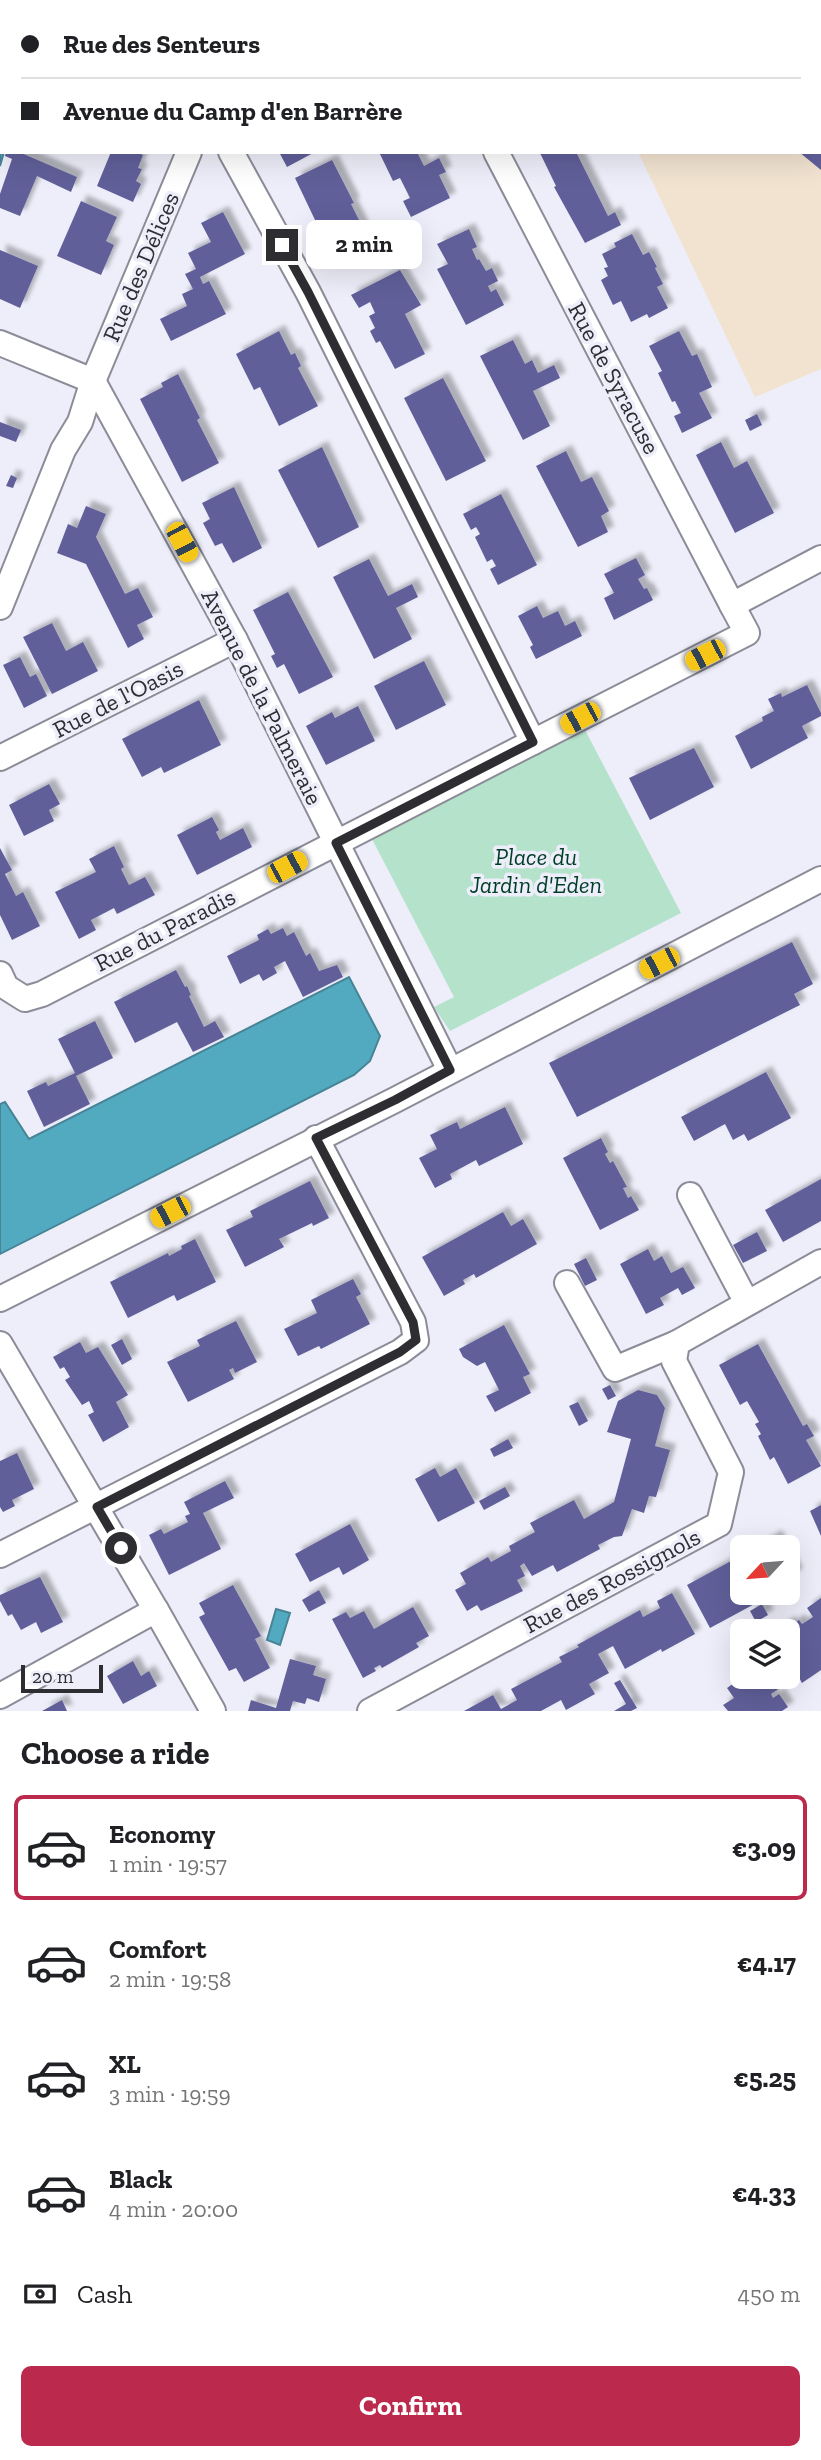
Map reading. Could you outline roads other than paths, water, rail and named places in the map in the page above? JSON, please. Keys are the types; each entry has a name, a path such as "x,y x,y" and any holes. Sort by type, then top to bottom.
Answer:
{"street":[{"name":"Rue des Délices","path":"93,381 189,154"},
{"path":"231,154 308,292 533,742 336,843"},
{"name":"Rue de Syracuse","path":"497,154 747,634 533,742"},
{"path":"0,343 93,381 80,422 64,450 0,607"},
{"name":"Avenue de la Palmeraie","path":"93,381 235,640 450,1070"},
{"path":"732,605 821,558"},
{"name":"Rue de l'Oasis","path":"0,758 235,640"},
{"name":"Rue du Paradis","path":"0,974 6,987 25,999 42,994 336,843"},
{"path":"0,1299 395,1100 821,879"},
{"path":"0,1555 400,1352 416,1340 413,1322 316,1138"},
{"path":"690,1195 747,1303"},
{"path":"567,1283 615,1369 677,1343 821,1262"},
{"name":"Rue des Rossignols","path":"370,1711 719,1524 731,1472 674,1361 677,1343"},
{"path":"0,1344 213,1711"},
{"path":"0,1696 156,1610"}],"water":[{"path":"349,977 380,1036 370,1061 354,1075 0,1254 0,1104 5,1102 29,1139"},
{"path":"276,1609 290,1613 280,1645 267,1640"}],"park label":[{"name":"Place du Jardin d'Eden","path":"536,871"}]}
